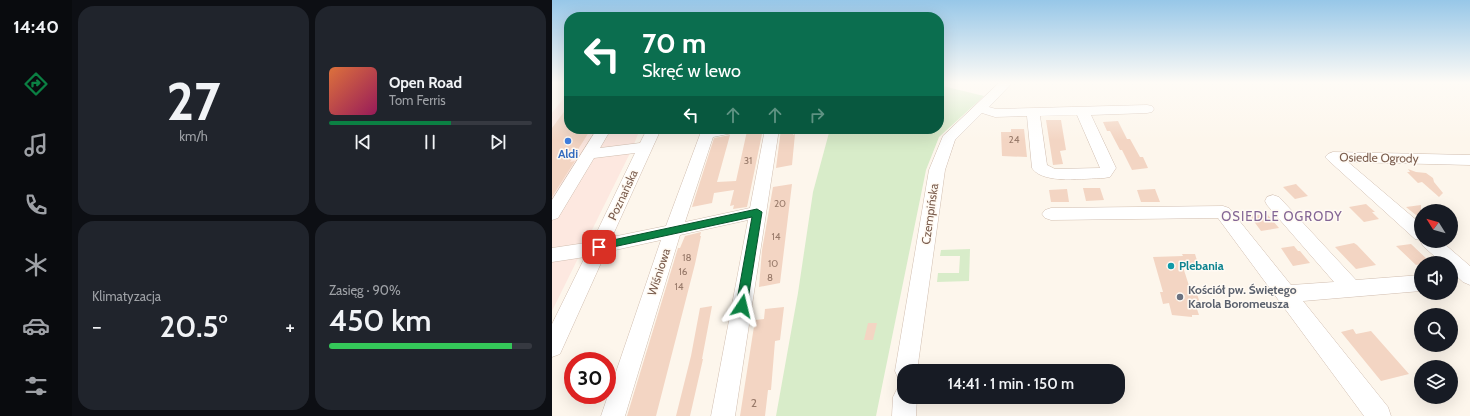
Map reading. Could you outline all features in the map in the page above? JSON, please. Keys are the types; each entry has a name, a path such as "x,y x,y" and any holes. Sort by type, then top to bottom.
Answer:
{"street":[{"name":"Czempińska","path":"907,364 936,170 948,140 987,101"},
{"path":"980,108 995,113 1147,109"},
{"path":"1034,112 1040,168 1053,174 1104,173 1108,168 1082,110"},
{"path":"552,214 601,134"},
{"name":"Poznańska","path":"552,348 651,134"},
{"name":"Wiśniowa","path":"613,416 673,230 707,134"},
{"path":"723,416 771,134"},
{"path":"588,154 645,146"},
{"name":"Osiedle Ogrody","path":"1414,228 1333,156 1470,160"},
{"path":"1273,201 1352,289"},
{"path":"552,255 599,247 757,212"},
{"path":"1051,214 1222,212 1379,416"},
{"path":"1437,248 1470,278"},
{"path":"1458,279 1470,278"},
{"path":"1286,294 1414,284"},
{"path":"904,416 905,404"}],"shaded area":[{"path":"561,101 564,101 564,134 638,134 552,311 552,113"}],"green space":[{"path":"944,101 978,101 944,132"},
{"path":"829,134 942,134 939,137 926,170 876,416 776,416 798,293 813,192"},
{"path":"970,249 969,281 937,282 938,273 959,273 960,256 940,256 941,250"}],"building":[{"path":"564,112 564,134 588,134 570,162 575,161 552,197 552,128"},
{"path":"1046,120 1061,120 1066,150 1060,151 1063,164 1053,165"},
{"path":"1118,121 1127,139 1130,139 1140,157 1143,157 1148,168 1132,170 1122,150 1120,150 1110,131 1107,131 1103,122"},
{"path":"1011,129 1024,129 1027,157 1002,156 1001,132 1011,132"},
{"path":"746,134 762,134 747,207 733,209 734,205 730,206 734,190 714,193 712,203 692,207 714,138 730,135 717,182 736,181"},
{"path":"780,134 795,134 792,165 776,168"},
{"path":"1408,169 1426,173 1433,178 1434,182 1443,193 1439,197 1422,182 1418,183 1407,172 1410,172"},
{"path":"792,184 780,283 759,287 762,250 773,187"},
{"path":"1296,184 1308,196 1295,199 1283,187"},
{"path":"1083,188 1100,188 1104,200 1086,201"},
{"path":"1067,189 1069,202 1051,202 1049,190"},
{"path":"1155,189 1160,202 1141,202 1137,190"},
{"path":"1366,204 1375,212 1372,212 1379,219 1364,222 1349,207"},
{"path":"1414,206 1414,213 1406,207"},
{"path":"1267,214 1279,228 1261,231 1250,216"},
{"path":"701,232 695,264 656,416 627,416 678,248 680,248 685,236"},
{"path":"1354,243 1376,265 1356,269 1335,247"},
{"path":"1411,244 1424,256 1414,256 1414,263 1396,246"},
{"path":"1294,246 1310,263 1293,266 1281,248"},
{"path":"1182,254 1195,254 1199,267 1183,267 1191,292 1196,291 1200,303 1195,303 1199,315 1192,315 1192,317 1172,315 1169,303 1163,304 1160,292 1163,292 1153,257 1183,256"},
{"path":"712,306 703,359 690,416 676,416 691,356 700,308"},
{"path":"784,307 780,340 775,341 771,390 768,390 765,416 740,416 755,320 764,319 765,309"},
{"path":"868,323 877,323 873,340 864,340"},
{"path":"1353,329 1356,334 1371,331 1409,374 1381,381 1341,332"}],"place":[{"name":"Aldi","path":"568,141"},
{"name":"Plebania","path":"1171,266"},
{"name":"Kościół pw. Świętego Karola Boromeusza","path":"1180,297"}],"district":[{"name":"OSIEDLE OGRODY","path":"1282,216"}],"route":[{"path":"599,247 757,212 742,306"}]}
